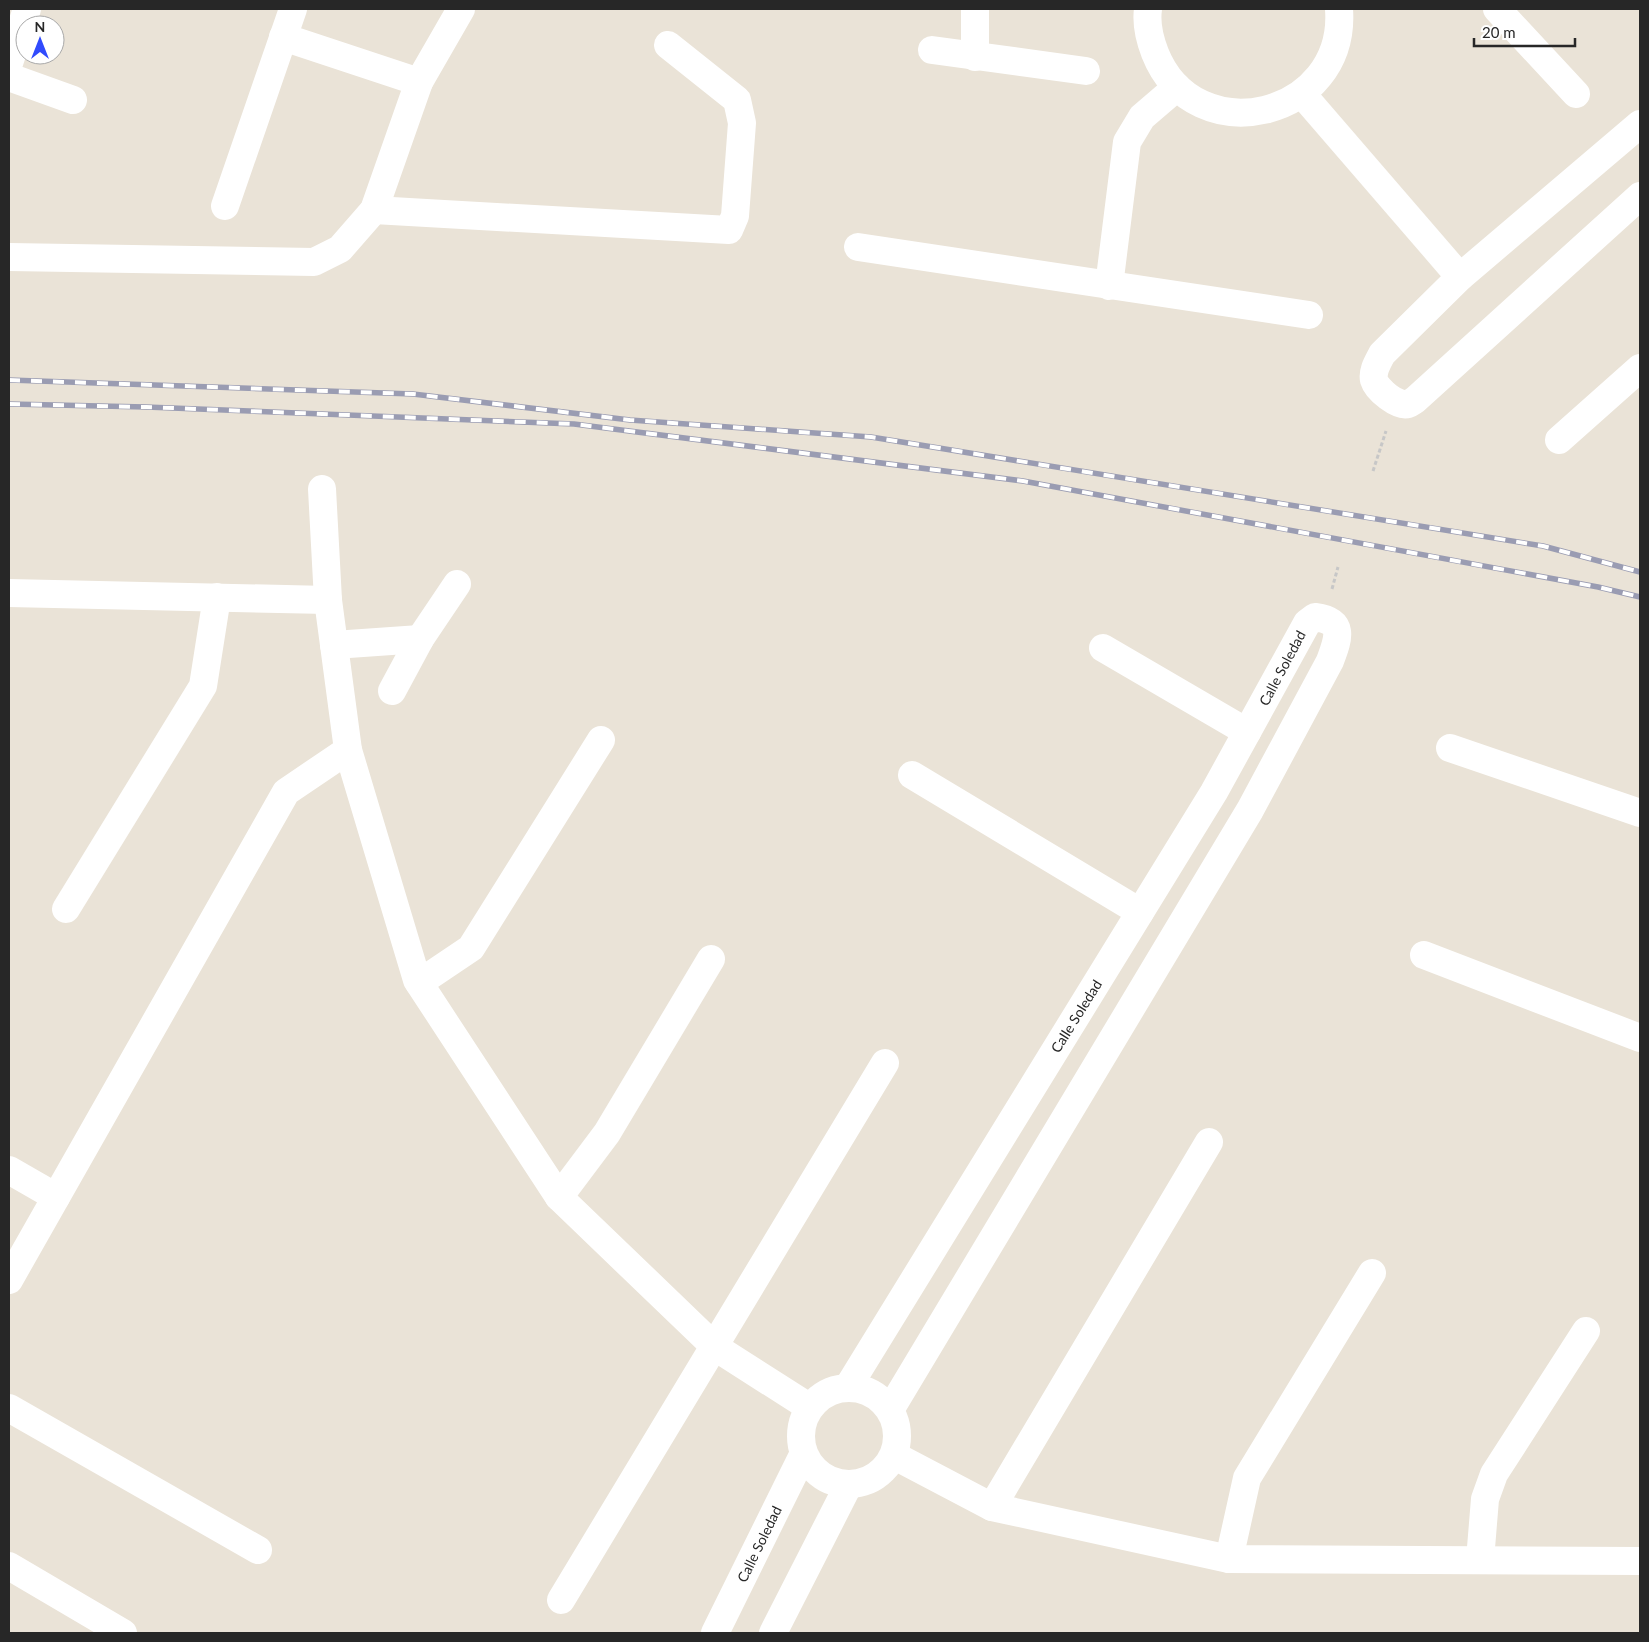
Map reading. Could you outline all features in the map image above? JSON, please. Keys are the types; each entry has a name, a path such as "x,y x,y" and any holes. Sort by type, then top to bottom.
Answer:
{"street":[{"path":"9,63 28,9"},
{"path":"225,206 293,9"},
{"path":"9,258 314,262 340,249 374,210 419,82 462,9"},
{"path":"975,9 975,57"},
{"path":"1148,9 1150,40 1160,66 1177,88 1200,103 1225,112 1252,113 1278,107 1302,94 1321,75 1334,52 1340,25 1339,9"},
{"path":"1498,9 1576,94"},
{"path":"283,36 419,82"},
{"path":"374,210 729,230 735,216 742,123 737,100 668,46"},
{"path":"932,50 1086,71"},
{"path":"9,77 73,100"},
{"path":"1109,286 1127,142 1142,116 1177,88"},
{"path":"1302,94 1460,277"},
{"path":"1640,124 1460,277 1382,354 1374,370 1374,381 1383,392 1398,404 1408,404 1415,400 1640,196"},
{"path":"858,247 1309,315"},
{"path":"1559,440 1640,368"},
{"path":"322,489 328,600 348,750 419,983 559,1198 715,1347 809,1407"},
{"path":"392,691 420,639 457,584"},
{"path":"9,593 328,600"},
{"path":"66,909 203,686 217,597"},
{"name":"Calle Soledad","path":"848,1387 1214,792 1307,623 1314,617 1324,618 1336,626 1338,638 1330,661 1250,810 890,1410"},
{"path":"334,645 420,639"},
{"path":"1102,648 1247,732"},
{"path":"419,983 471,948 601,740"},
{"path":"1450,748 1640,813"},
{"path":"9,1280 286,792 348,750"},
{"path":"912,775 1140,912"},
{"path":"1424,955 1640,1038"},
{"path":"559,1198 607,1133 711,959"},
{"path":"561,1600 885,1063"},
{"path":"992,1507 1209,1142"},
{"path":"9,1170 56,1198"},
{"path":"1229,1559 1247,1478 1372,1273"},
{"path":"1480,1560 1485,1499 1494,1474 1586,1331"},
{"path":"848,1387 872,1393 890,1410 898,1432 895,1456 876,1478 848,1486 821,1477 803,1456 800,1431 809,1407 826,1393 848,1387"},
{"path":"9,1408 258,1550"},
{"name":"Calle Soledad","path":"715,1633 803,1456"},
{"path":"895,1456 992,1507 1229,1559 1640,1560"},
{"path":"773,1633 848,1486"},
{"path":"9,1566 123,1633"}],"path":[{"path":"1373,471 1387,428 1398,404"}],"railway":[{"path":"9,380 413,394 630,420 871,437 1543,546 1640,572"},
{"path":"9,404 146,407 574,424 1023,481 1598,587 1640,597"}]}
